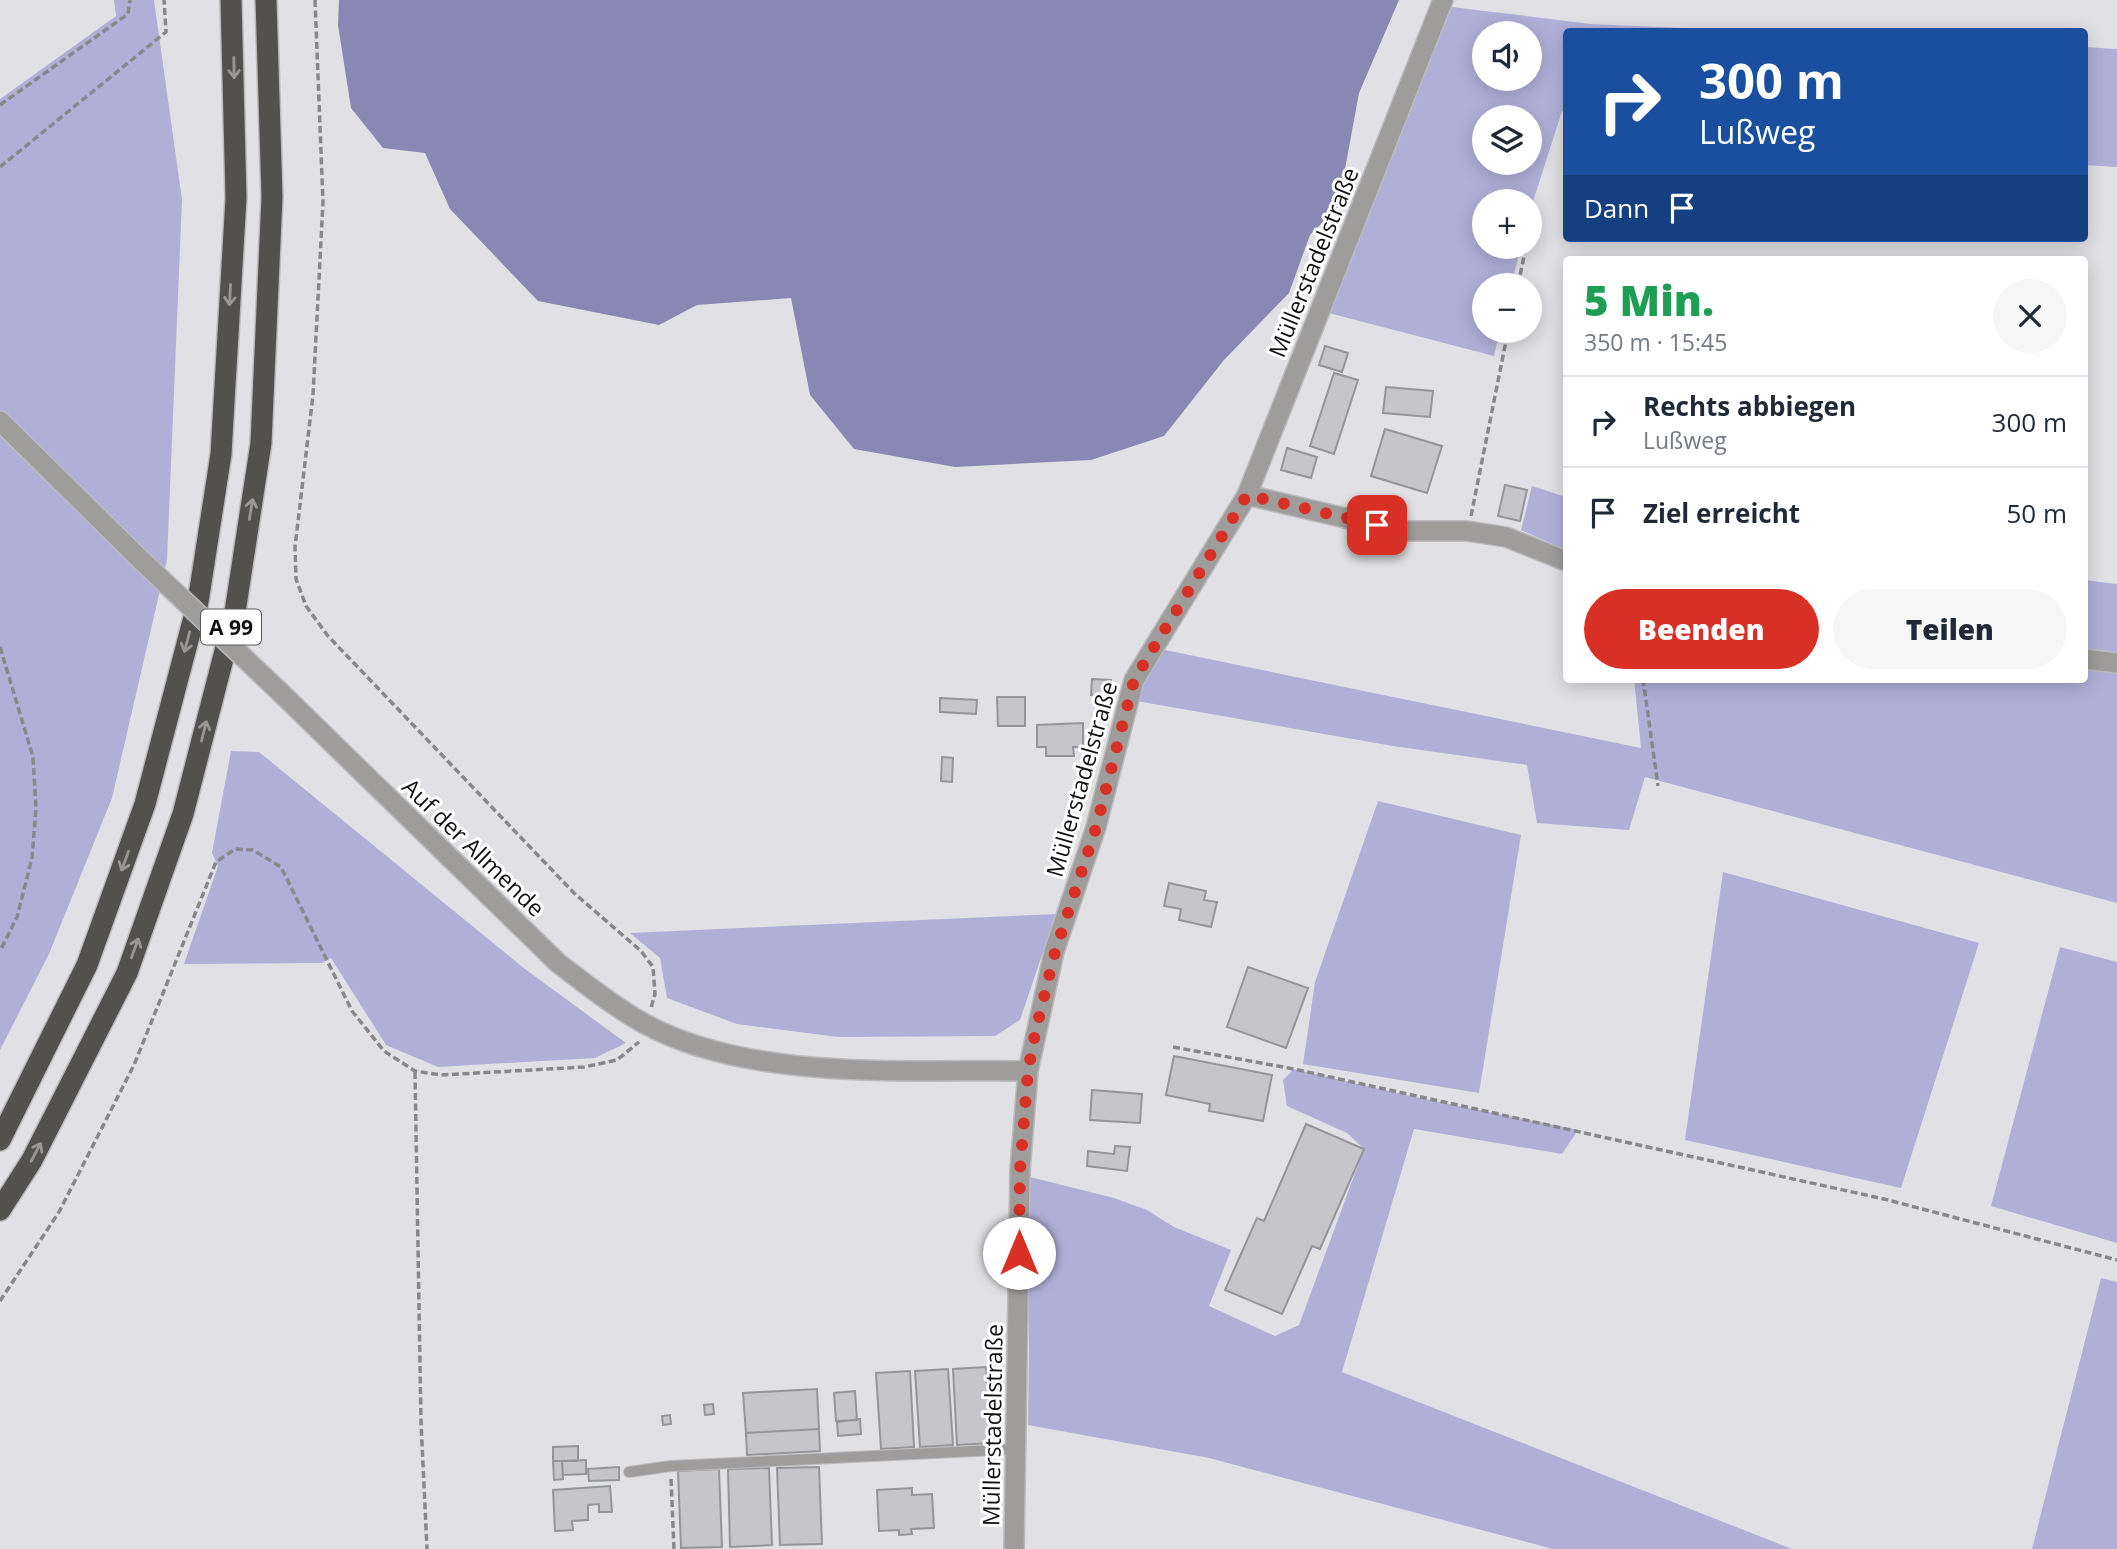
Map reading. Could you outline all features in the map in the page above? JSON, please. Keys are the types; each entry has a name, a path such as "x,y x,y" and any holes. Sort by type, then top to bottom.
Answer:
{"highway":[{"name":"A 99","path":"0,1140 87,965 145,804 198,602 221,454 235,212 231,0"},
{"name":"A 99","path":"0,1210 32,1160 127,973 183,814 235,612 261,443 272,197 266,0"}],"street":[{"name":"Müllerstadelstraße","path":"1014,1549 1020,1170 1028,1071 1055,952 1096,828 1134,680 1247,495 1443,0"},
{"name":"Auf der Allmende","path":"0,421 558,962 609,1002 647,1025 702,1047 763,1062 824,1067 1028,1071"},
{"path":"1247,495 1401,531 1467,531 1506,537 1563,560"},
{"path":"2088,659 2117,663"}],"lane":[{"path":"629,1472 671,1466 1017,1449"}],"path":[{"path":"0,105 128,14 131,0"},
{"path":"0,167 166,32 164,0"},
{"path":"0,1301 59,1212 134,1065 216,862 234,849 253,850 281,867 352,1011 384,1051 415,1071 441,1075 584,1067 617,1060 639,1042 647,1025 655,994 653,967 647,959 575,893 328,636 306,606 296,579 295,547 313,395 323,202 315,0"},
{"path":"1467,531 1506,343"},
{"path":"0,647 33,757 36,808 32,858 17,917 0,951"},
{"path":"1644,683 1658,786"},
{"path":"1173,1048 1294,1069 1405,1095 1562,1126 1885,1199 2117,1260"},
{"path":"415,1071 427,1549"},
{"path":"671,1466 674,1549"}],"shaded area":[{"path":"114,0 154,0 182,200 167,560 112,798 49,954 0,1050 0,99 116,16"},
{"path":"339,0 1399,0 1359,93 1338,207 1310,235 1289,293 1224,360 1164,436 1091,460 955,467 854,449 810,395 791,298 697,305 659,325 538,301 450,209 425,153 383,148 351,108 338,25"},
{"path":"1452,7 1590,24 1684,28 1563,28 1563,111 1542,174 1542,105 1472,105 1472,175 1542,175 1537,189 1472,189 1472,259 1518,259 1514,273 1472,273 1472,343 1497,343 1494,356 1325,312"},
{"path":"2088,47 2117,49 2117,167 2088,165"},
{"path":"1532,486 1563,496 1563,549 1521,530"},
{"path":"2088,580 2117,584 2117,657 2088,653"},
{"path":"1160,649 1641,748 1634,683 2088,683 2088,669 2117,673 2117,903 1645,777 1629,830 1537,823 1527,765 1393,746 1131,700"},
{"path":"231,751 259,752 525,969 626,1043 595,1058 438,1067 386,1045 331,958 322,963 184,964 218,866 212,853"},
{"path":"1378,801 1521,835 1479,1093 1303,1064 1315,982"},
{"path":"1723,872 1979,943 1901,1188 1685,1140"},
{"path":"1056,914 1020,1020 995,1036 838,1037 737,1024 667,998 660,958 630,933"},
{"path":"2060,947 2117,962 2117,1243 1991,1206"},
{"path":"1294,1069 1405,1095 1578,1130 1562,1154 1414,1129 1342,1372 1792,1549 1553,1549 1209,1458 1028,1425 1026,1176 1114,1198 1147,1210 1174,1227 1231,1250 1209,1306 1275,1336 1299,1325 1364,1149 1347,1133 1287,1106 1283,1080"},
{"path":"2101,1278 2117,1282 2117,1549 2032,1549"}],"building":[{"path":"1325,346 1348,353 1342,372 1319,365"},
{"path":"1334,373 1358,380 1334,454 1310,446"},
{"path":"1386,387 1433,391 1430,417 1383,413"},
{"path":"1385,429 1442,446 1427,493 1371,476"},
{"path":"1287,448 1317,457 1311,478 1281,470"},
{"path":"1505,485 1527,490 1520,521 1498,516"},
{"path":"1092,679 1111,680 1110,696 1091,695"},
{"path":"997,697 1025,697 1025,726 998,726"},
{"path":"940,698 977,700 976,714 940,712"},
{"path":"1083,723 1083,747 1073,747 1074,756 1046,756 1046,747 1037,747 1037,725"},
{"path":"942,757 953,758 952,782 941,781"},
{"path":"1169,883 1206,891 1204,900 1217,902 1211,927 1179,920 1181,909 1164,906"},
{"path":"1248,967 1308,988 1286,1048 1227,1027"},
{"path":"1174,1056 1272,1075 1263,1121 1209,1111 1210,1104 1166,1095"},
{"path":"1092,1090 1142,1094 1140,1123 1090,1120"},
{"path":"1306,1124 1364,1149 1320,1249 1312,1246 1282,1314 1225,1290 1257,1218 1264,1221"},
{"path":"1115,1146 1130,1147 1127,1171 1087,1166 1088,1151 1114,1154"},
{"path":"986,1367 991,1443 957,1445 953,1369"},
{"path":"948,1369 953,1445 920,1447 915,1371"},
{"path":"910,1371 914,1447 881,1449 876,1373"},
{"path":"817,1389 819,1429 746,1433 743,1393"},
{"path":"855,1391 857,1420 836,1421 834,1393"},
{"path":"713,1404 714,1414 705,1415 704,1405"},
{"path":"670,1415 671,1424 663,1425 662,1416"},
{"path":"860,1419 861,1434 838,1436 837,1422"},
{"path":"819,1429 820,1451 747,1455 746,1433"},
{"path":"578,1446 578,1461 553,1461 553,1447"},
{"path":"586,1460 586,1474 563,1475 562,1461"},
{"path":"553,1461 562,1461 563,1479 554,1480"},
{"path":"619,1467 619,1480 589,1481 588,1469"},
{"path":"819,1467 822,1544 780,1545 777,1468"},
{"path":"769,1468 772,1545 730,1547 728,1469"},
{"path":"719,1469 722,1547 681,1548 678,1471"},
{"path":"610,1486 612,1512 599,1512 599,1504 588,1505 588,1520 572,1521 573,1530 555,1531 553,1490"},
{"path":"912,1488 912,1495 932,1494 934,1528 911,1529 912,1534 899,1535 899,1530 879,1531 877,1490"}],"route":[{"path":"1019,1253 1020,1170 1028,1071 1035,1034 1055,952 1096,828 1134,680 1247,495 1377,525"}]}
